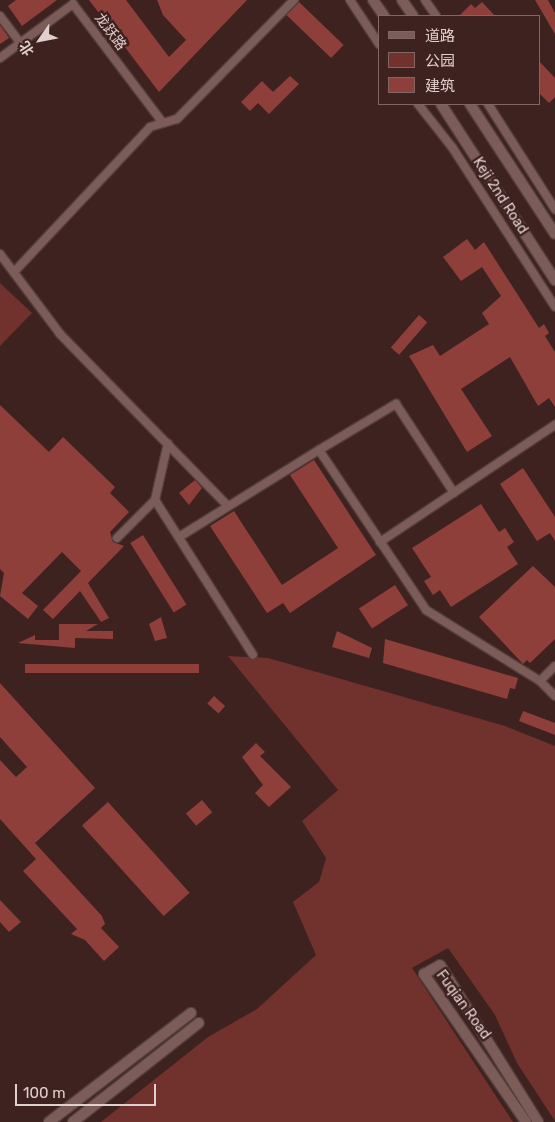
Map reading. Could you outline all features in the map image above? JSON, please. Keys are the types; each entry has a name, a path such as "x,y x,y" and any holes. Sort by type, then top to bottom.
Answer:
{"street":[{"path":"14,272 150,127 177,119 294,0"},
{"path":"350,0 378,42"},
{"path":"373,0 383,15"},
{"path":"402,0 412,15"},
{"path":"425,0 435,15"},
{"name":"龙跃路","path":"0,58 73,4 163,123"},
{"path":"0,16 20,44"},
{"name":"Keji 2nd Road","path":"419,105 452,147 555,307"},
{"name":"Keji 2nd Road","path":"442,105 555,280"},
{"name":"Keji 2nd Road","path":"471,105 555,234"},
{"path":"489,105 555,209"},
{"path":"0,254 60,334 227,505"},
{"path":"179,537 227,505 396,404 454,494"},
{"path":"380,542 555,425"},
{"path":"117,538 155,500 168,443"},
{"path":"319,450 426,610 540,681 555,696"},
{"path":"155,500 253,655"},
{"path":"540,681 555,666"},
{"name":"Fuqian Road","path":"526,1122 424,974 440,965 538,1122"},
{"path":"49,1122 191,1013"},
{"path":"73,1122 199,1023"}],"green space":[{"path":"0,283 32,313 0,346"},
{"path":"228,656 268,658 505,726 555,746 555,1121 517,1063 495,1015 448,948 412,968 513,1122 101,1122 208,1037 257,1009 316,955 293,902 319,882 326,858 302,821 338,790"}],"building":[{"path":"16,0 57,0 22,26 8,6"},
{"path":"89,0 126,0 169,57 186,40 163,15 157,0 247,0 159,92"},
{"path":"535,0 548,0 555,13 555,34"},
{"path":"299,2 344,45 331,58 286,15"},
{"path":"482,2 494,15 460,15 471,4 475,8"},
{"path":"0,25 9,38 0,44"},
{"path":"540,62 555,78 555,97 549,103 540,94"},
{"path":"290,76 299,84 269,114 258,103 250,111 241,102 262,81 273,92"},
{"path":"467,239 475,250 484,242 539,328 544,324 549,333 545,336 555,352 555,407 549,398 538,406 510,357 461,389 492,436 467,452 409,356 433,345 440,356 489,324 482,313 501,296 482,267 461,281 443,257"},
{"path":"419,315 427,322 399,355 391,347"},
{"path":"0,405 49,452 63,437 115,487 110,493 129,512 110,532 113,542 124,546 88,583 109,618 101,622 80,591 53,619 43,610 81,571 62,552 22,593 38,606 28,619 0,596 4,573 0,569"},
{"path":"314,460 376,555 290,613 283,603 267,613 210,526 234,511 282,585 338,548 290,475"},
{"path":"523,468 555,517 555,541 550,533 537,541 500,484"},
{"path":"195,480 202,488 189,505 179,493"},
{"path":"481,504 499,532 505,528 514,542 507,547 518,564 451,607 440,590 433,595 424,581 431,577 412,548"},
{"path":"143,535 186,605 174,612 130,543"},
{"path":"533,566 555,587 555,639 530,663 527,660 523,664 479,617"},
{"path":"395,585 408,605 372,629 359,608"},
{"path":"161,617 167,638 155,641 149,624"},
{"path":"59,624 98,624 86,631 113,631 113,639 75,638 75,648 18,643 35,635 35,640 59,640"},
{"path":"337,631 372,648 369,658 332,647"},
{"path":"385,639 518,678 515,689 510,688 507,699 383,663"},
{"path":"25,664 199,664 199,673 25,673"},
{"path":"0,683 95,788 35,843 102,916 105,924 101,928 119,947 104,961 85,940 71,934 77,929 23,871 36,859 0,819 0,760 16,777 27,767 0,737"},
{"path":"214,696 225,706 218,713 207,703"},
{"path":"523,711 555,723 555,735 519,721"},
{"path":"256,743 265,752 260,756 291,787 269,807 255,793 263,785 242,757"},
{"path":"202,800 212,812 196,826 186,813"},
{"path":"108,802 190,893 164,916 82,825"},
{"path":"0,900 21,922 9,932 0,922"}]}
